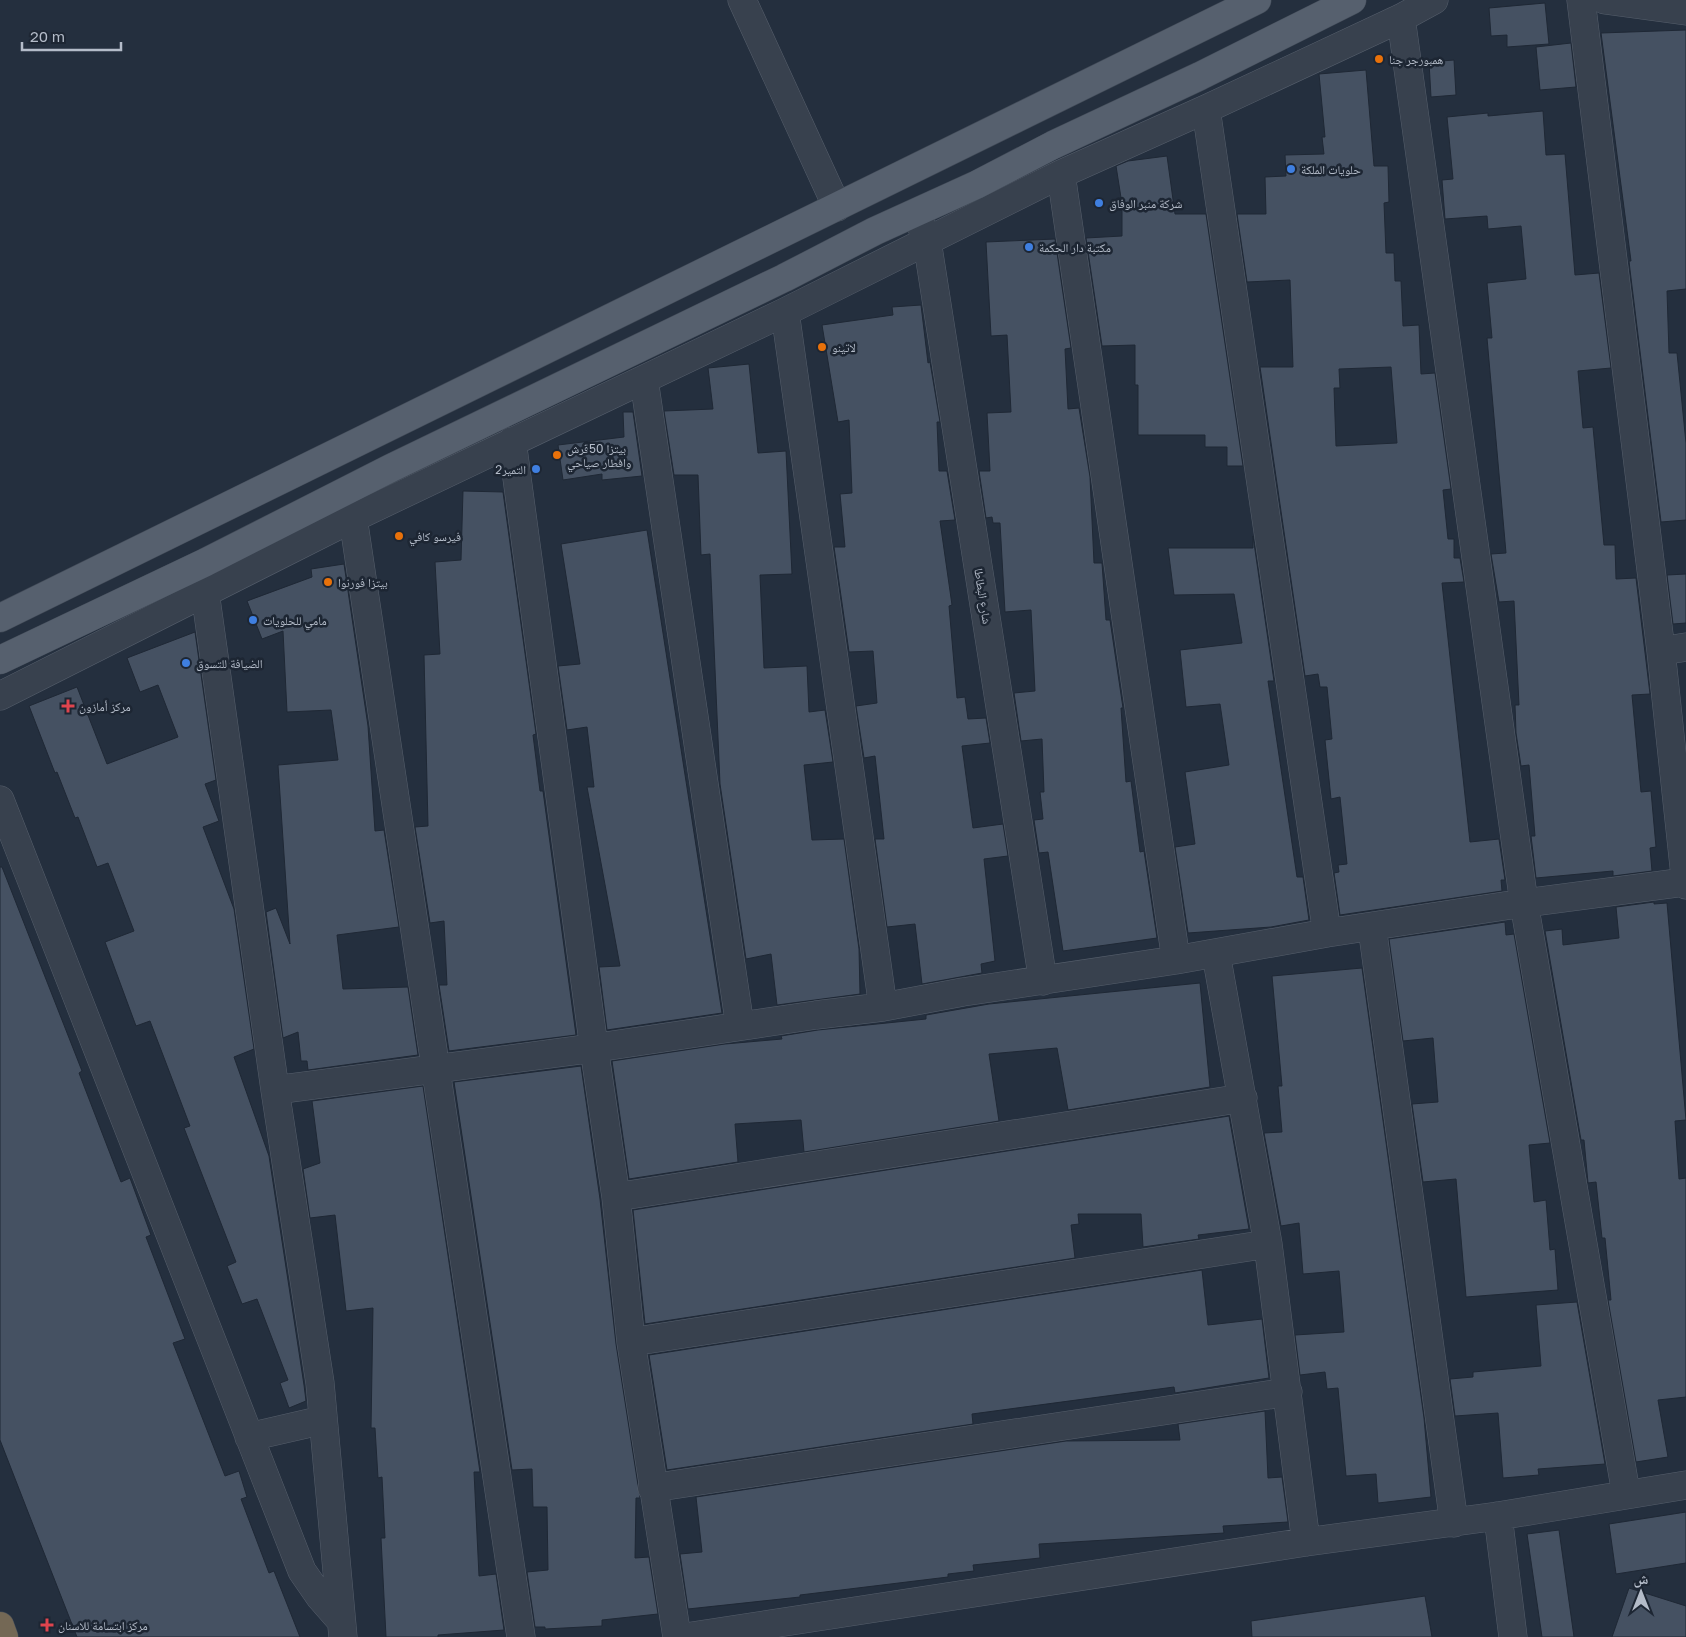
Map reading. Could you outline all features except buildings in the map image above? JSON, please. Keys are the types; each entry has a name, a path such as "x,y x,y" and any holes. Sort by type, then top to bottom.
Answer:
{"highway":[{"path":"0,1626 4,1637"}],"main road":[{"path":"0,618 1257,0"},
{"path":"0,660 206,562 391,468 1053,145 1200,76 1352,0"}],"street":[{"path":"742,0 837,207"},
{"path":"0,696 353,518 785,312 1061,174 1206,110 1401,18 1434,0"},
{"path":"275,1090 883,1008 963,992 1216,954 1326,933 1524,903 1686,884 1673,649 1581,0"},
{"path":"1605,0 1686,11"},
{"path":"1401,18 1524,903 1626,1493"},
{"path":"1206,110 1326,933"},
{"path":"1061,174 1176,960"},
{"name":"شارع البطاطا","path":"916,213 927,241 1043,980"},
{"path":"785,312 883,1008"},
{"path":"644,380 740,1026"},
{"path":"512,441 616,1197 631,1342 652,1488 677,1637"},
{"path":"353,518 437,1068 520,1637"},
{"path":"204,592 275,1090 320,1383 342,1629"},
{"path":"0,800 302,1571 342,1629"},
{"path":"1372,927 1454,1523"},
{"path":"1216,954 1268,1244 1306,1542"},
{"path":"616,1197 1243,1098"},
{"path":"631,1342 1268,1244"},
{"path":"652,1488 1288,1392"},
{"path":"250,1437 323,1420"},
{"path":"686,1637 1306,1542 1454,1523 1626,1493 1686,1485"},
{"path":"1498,1516 1513,1637"}],"place":[{"name":"همبورجر جنا","path":"1379,59"},
{"name":"حلويات الملكة","path":"1291,169"},
{"name":"شركة منبر الوفاق","path":"1099,203"},
{"name":"مكتبة دار الحكمة","path":"1029,247"},
{"name":"لاتينو","path":"822,347"},
{"name":"بيتزا 50قرش وافطار صياحي","path":"557,455"},
{"name":"التمير2","path":"536,469"},
{"name":"فيرسو كافي","path":"399,536"},
{"name":"بيتزا فورنوا","path":"328,582"},
{"name":"مامي للحلويات","path":"253,620"},
{"name":"الضيافة للتسوق","path":"186,663"},
{"name":"مركز أمازون","path":"68,706"},
{"name":"مركز ابتسامة للاسنان","path":"47,1625"}]}
